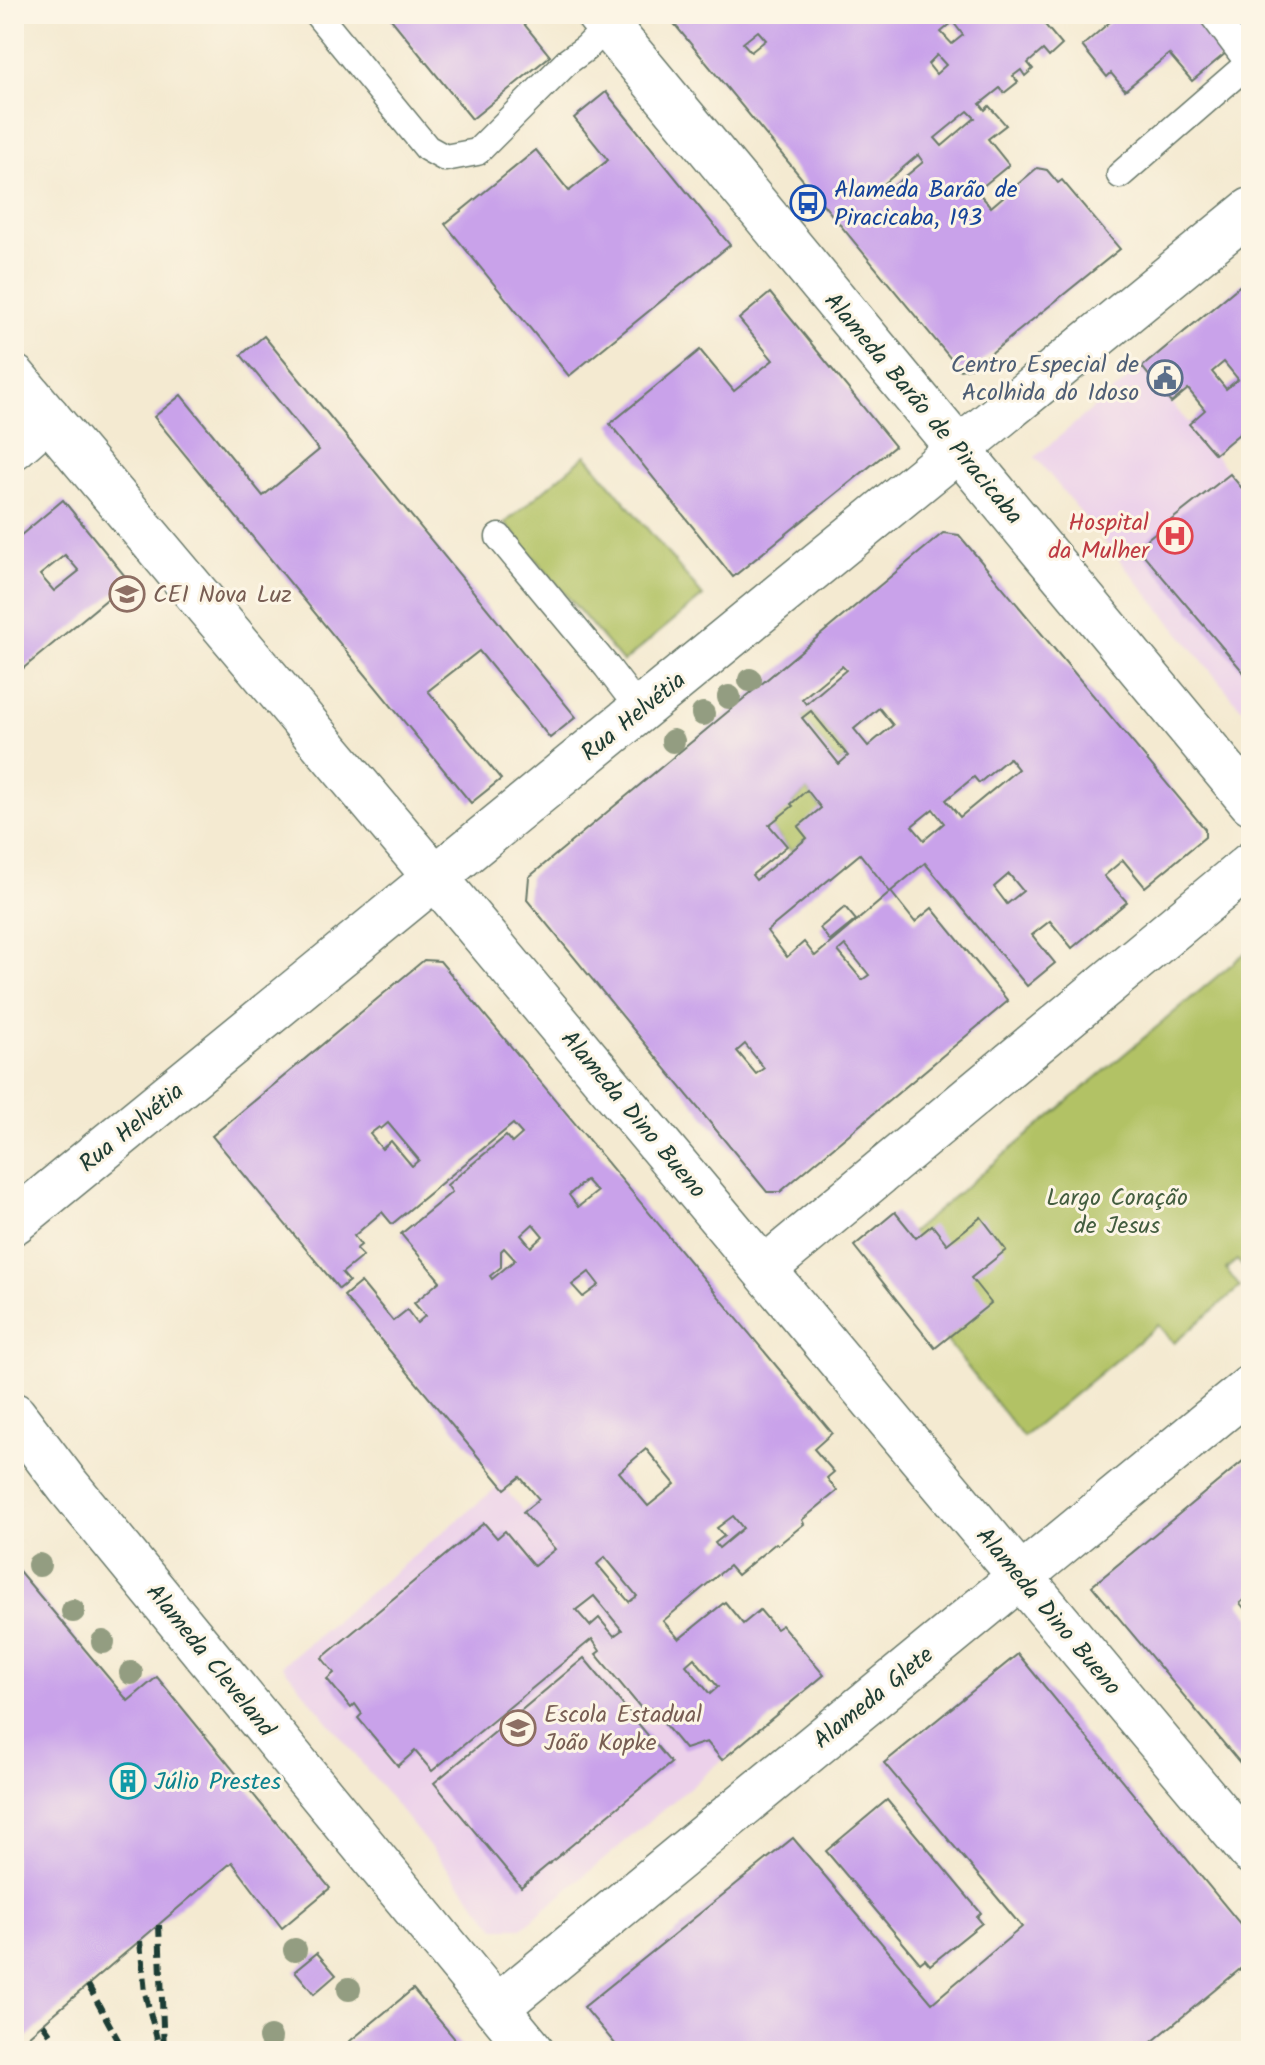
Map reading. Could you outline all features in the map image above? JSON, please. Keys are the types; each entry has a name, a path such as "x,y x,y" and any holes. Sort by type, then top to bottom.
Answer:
{"street":[{"name":"Alameda Barão de Piracicaba","path":"603,20 1251,802"},
{"name":"Rua Helvétia","path":"14,1222 1251,210"},
{"name":"Alameda Dino Bueno","path":"14,377 1251,1852"},
{"path":"14,447 48,417"},
{"path":"764,1269 1251,864"},
{"name":"Alameda Glete","path":"496,2008 1251,1387"},
{"name":"Alameda Cleveland","path":"14,1415 68,1486 532,2051"}],"lane":[{"path":"317,14 427,148 445,158 477,152 568,61 586,48 603,20"},
{"path":"1120,175 1250,65 1212,14"},
{"path":"499,537 640,710"}],"shaded area":[{"name":"Hospital da Mulher","path":"1142,367 1251,499 1251,720 1035,457"},
{"name":"Escola Estadual João Kopke","path":"501,1484 727,1756 522,1928 496,1928 282,1665"}],"green space":[{"path":"586,455 703,596 623,662 505,523"},
{"path":"811,711 848,756 839,764 802,718"},
{"path":"807,790 821,808 807,838 791,851 769,825"},
{"name":"Largo Coração de Jesus","path":"1251,948 1251,1263 1244,1268 1237,1260 1226,1269 1240,1287 1174,1343 1158,1325 1023,1437 881,1258"}],"building":[{"path":"387,14 516,14 550,56 472,119"},
{"path":"666,14 1036,14 1062,45 1049,57 1043,50 1028,63 1033,69 1025,76 1021,70 1013,76 1018,82 1004,93 1000,88 980,104 985,110 989,106 1006,125 988,139 1009,165 977,191 991,207 1037,168 1047,170 1058,183 1062,180 1120,249 974,367 960,370","holes":["953,22 963,35 952,44 941,32","758,31 766,40 751,52 743,43","937,55 946,65 936,74 928,64","968,111 975,118 942,146 935,138","918,155 923,162 890,189 885,183"]},
{"path":"1119,14 1195,14 1227,52 1192,81 1169,54 1125,90 1111,73 1107,77 1082,46"},
{"path":"1230,14 1251,14 1251,40"},
{"path":"606,92 730,245 569,376 445,224 536,150 569,191 608,160 574,118"},
{"path":"1243,283 1251,292 1251,424 1215,454 1189,424 1205,410 1188,389 1171,403 1142,367","holes":["1224,362 1238,379 1226,389 1212,372"]},
{"path":"770,293 895,446 733,577 610,424 700,350 734,391 773,360 739,319"},
{"path":"264,336 576,717 550,738 479,651 428,691 501,779 471,803 154,417 181,395 263,496 319,450 241,355"},
{"path":"1230,474 1251,499 1251,681 1137,547"},
{"path":"63,500 129,581 14,676 14,541","holes":["65,555 79,571 54,591 40,575"]},
{"path":"943,533 959,535 1205,829 1205,837 1145,887 1123,860 1104,876 1127,902 1072,948 1050,921 1032,935 1055,963 1027,986 925,863 890,892 860,854 767,931 787,957 804,942 815,956 891,892 915,922 932,908 1008,1001 780,1192 767,1192 527,900 529,877","holes":["842,666 846,670 806,704 802,699","879,708 893,725 868,746 854,729","811,711 848,756 839,764 802,718","1009,758 1018,769 960,817 946,800 974,777 979,783","807,790 821,808 798,827 807,838 756,880 752,875 787,846 769,825 793,806 791,804","933,809 944,823 924,840 912,826","1009,874 1023,891 1007,904 994,887","845,945 869,975 862,980 838,951","745,1044 764,1068 756,1074 737,1051"]},
{"path":"845,907 856,920 830,941 820,928"},
{"path":"424,960 440,961 832,1433 814,1449 834,1472 827,1478 837,1491 778,1545 776,1543 737,1575 729,1566 663,1621 679,1639 725,1602 743,1624 760,1610 776,1629 782,1625 824,1675 722,1760 707,1742 685,1749 651,1708 645,1713 596,1654 600,1651 592,1639 432,1771 415,1751 398,1766 358,1718 362,1714 355,1704 351,1708 327,1679 334,1673 322,1658 484,1523 497,1538 505,1531 534,1566 555,1549 523,1512 539,1499 520,1477 505,1489 344,1296 361,1282 393,1321 407,1310 417,1323 425,1316 414,1303 440,1281 401,1234 452,1192 447,1185 506,1136 512,1143 522,1134 513,1124 392,1224 382,1212 354,1236 361,1245 356,1249 363,1256 342,1273 349,1281 339,1289 212,1136","holes":["388,1123 419,1160 412,1166 391,1141 382,1149 370,1134 379,1127 381,1129","586,1180 597,1192 578,1207 569,1195","533,1224 543,1236 531,1247 521,1235","504,1248 515,1260 492,1279 490,1276 501,1267 501,1251","589,1272 599,1285 583,1297 572,1285","646,1449 675,1484 648,1506 619,1472","733,1516 743,1528 719,1548 715,1543 724,1536 717,1528","605,1557 637,1596 629,1602 597,1564","594,1596 622,1630 614,1636 599,1618 590,1626 576,1610","694,1658 718,1687 710,1694 686,1665"]},
{"path":"895,1212 916,1238 932,1225 947,1244 981,1217 1006,1250 971,1278 991,1303 935,1348 854,1246"},
{"path":"1243,1461 1251,1470 1251,1594 1240,1603 1251,1617 1251,1776 1092,1586"},
{"name":"Júlio Prestes","path":"14,1565 128,1701 157,1677 330,1888 282,1928 232,1862 14,2048"},
{"path":"1018,1654 1251,1937 1251,1960 1141,2051 621,2051 584,2007 793,1838 932,2003 1022,1927 884,1763"},
{"path":"584,1658 671,1763 521,1887 434,1783"},
{"path":"887,1800 981,1913 977,1917 982,1923 930,1965 925,1959 920,1963 826,1851"},
{"path":"317,1953 336,1975 314,1994 295,1971"},
{"path":"413,1989 465,2051 338,2051"}],"railway":[{"path":"159,1925 164,2051"},
{"path":"140,1941 145,1993 157,2039"},
{"path":"88,1985 124,2051"},
{"path":"43,2024 62,2051"}],"place":[{"name":"Alameda Barão de Piracicaba, 193","path":"808,203"},
{"name":"Centro Especial de Acolhida do Idoso","path":"1165,378"},
{"name":"Hospital da Mulher","path":"1175,536"},
{"name":"CEI Nova Luz","path":"127,594"},
{"name":"Escola Estadual João Kopke","path":"518,1728"},
{"name":"Júlio Prestes","path":"128,1781"}]}
